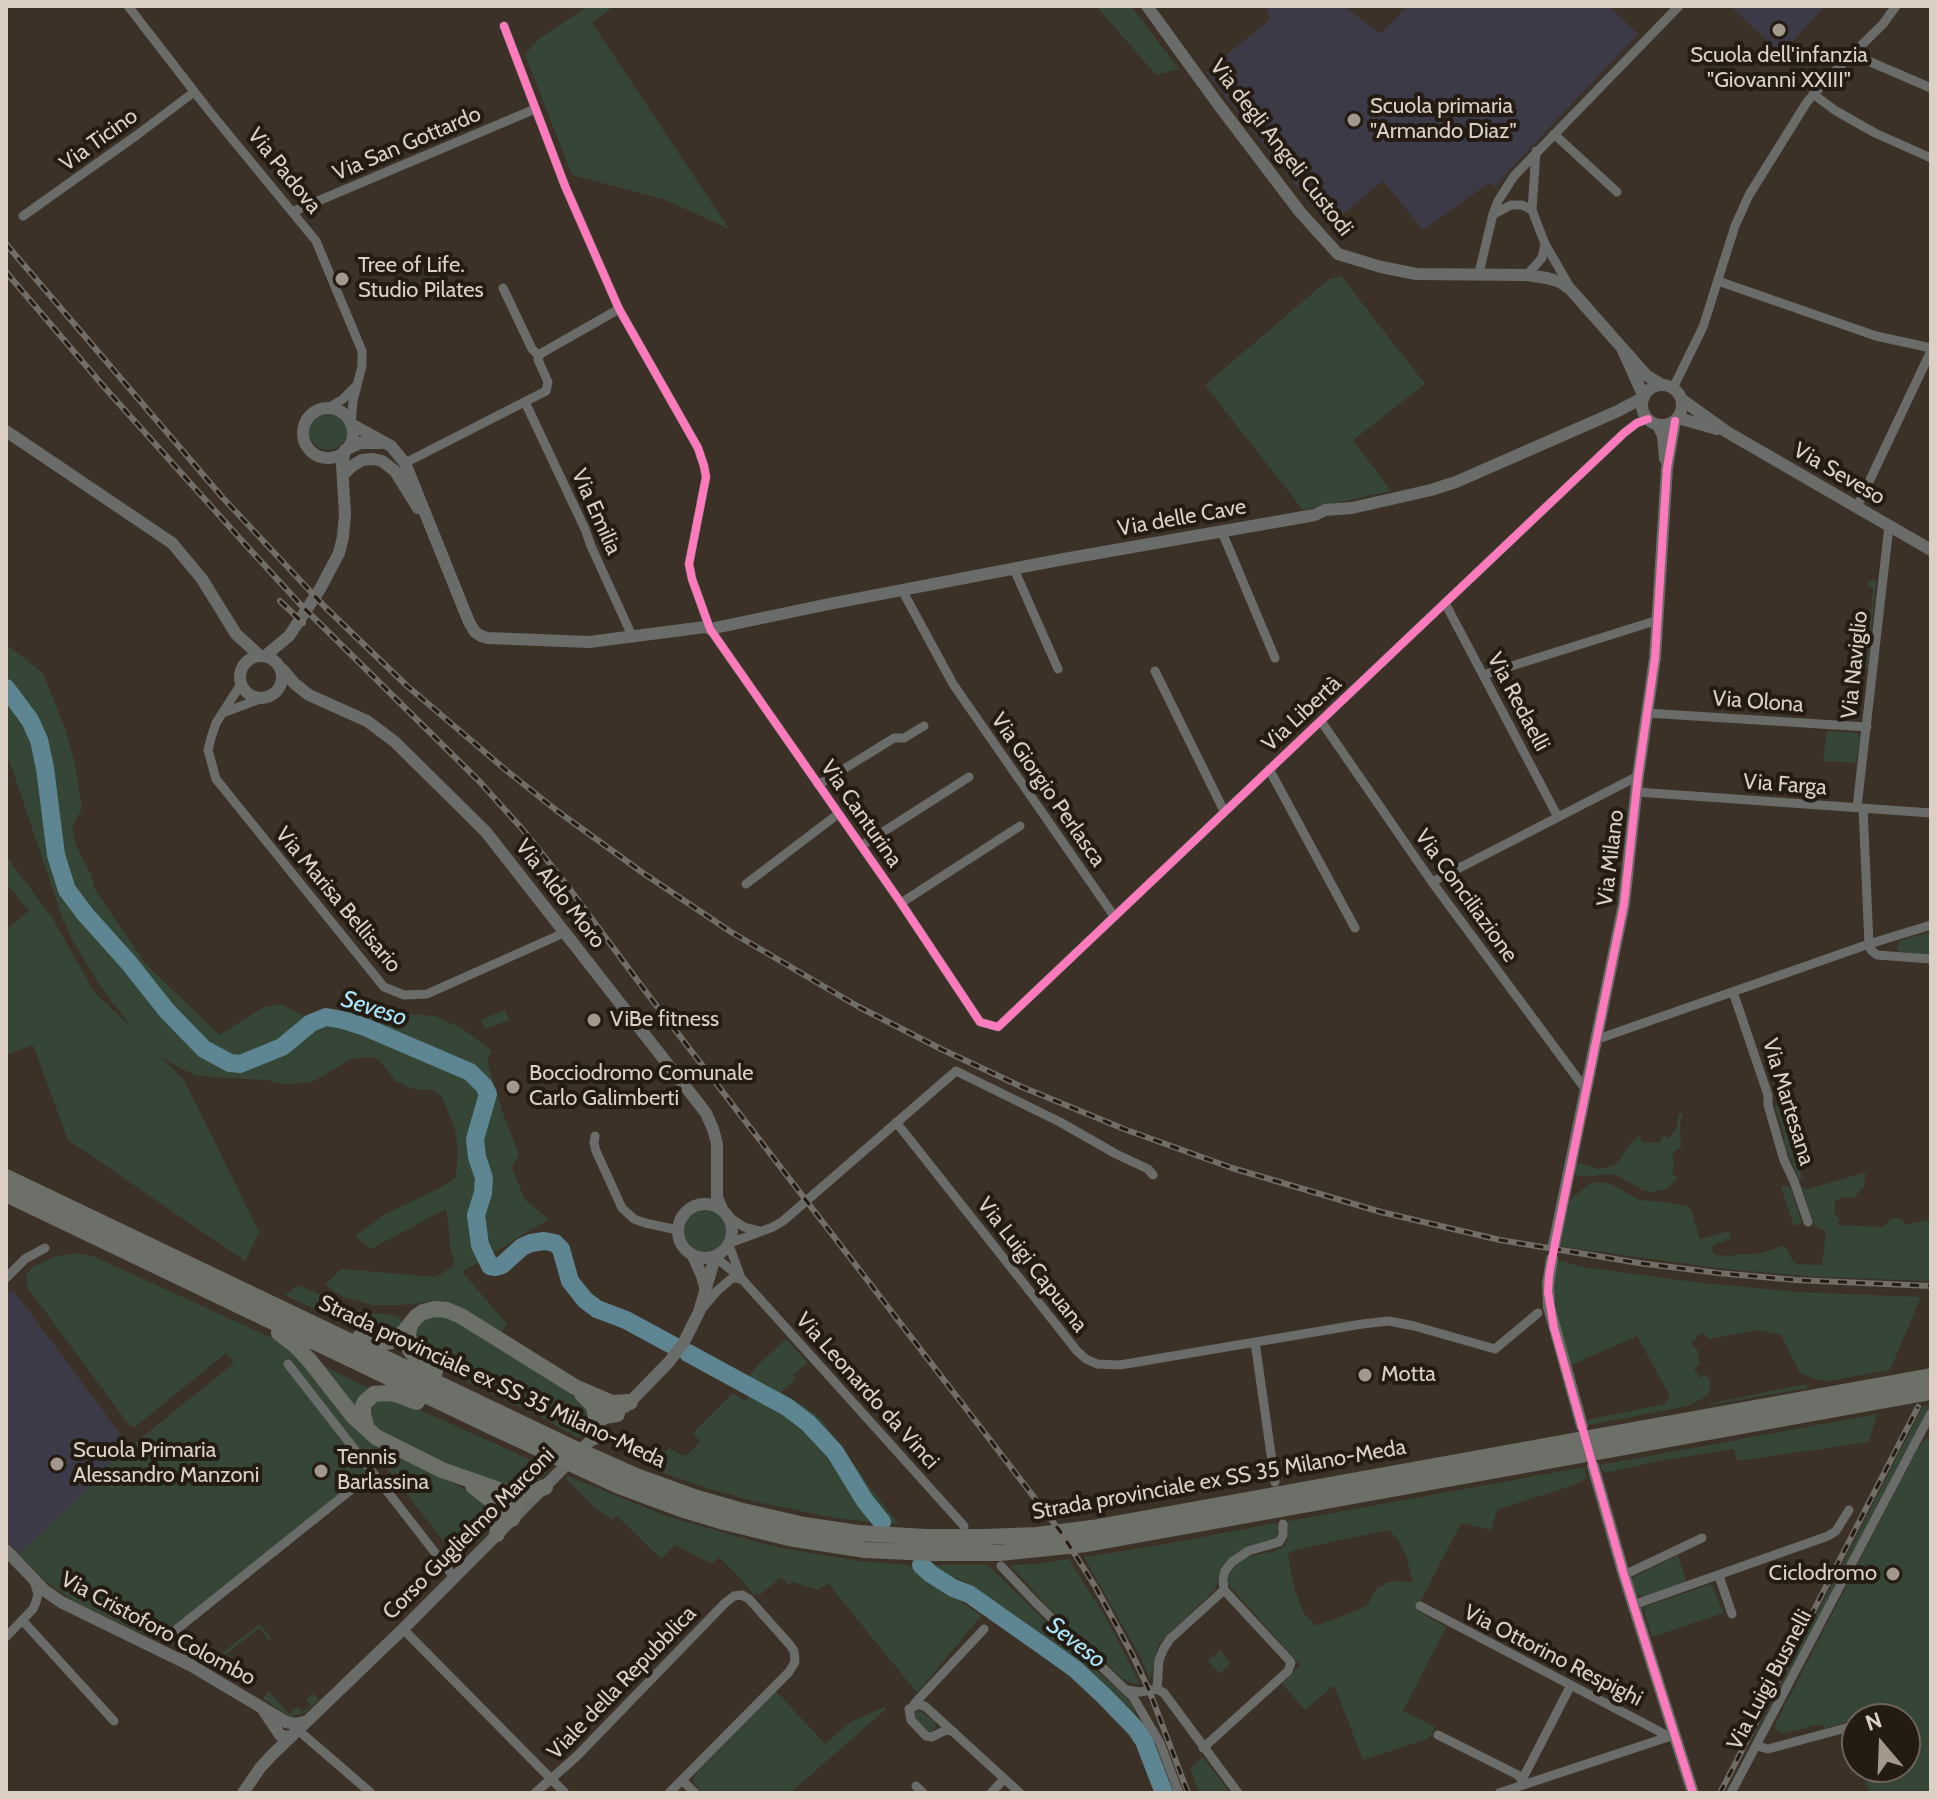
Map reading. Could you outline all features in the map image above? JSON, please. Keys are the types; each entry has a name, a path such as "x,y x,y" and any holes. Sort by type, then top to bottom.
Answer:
{"highway":[{"name":"Strada provinciale ex SS 35 Milano-Meda","path":"6,1177 283,1309 490,1417"},
{"name":"Strada provinciale ex SS 35 Milano-Meda","path":"6,1194 245,1309 564,1452 640,1494 724,1522 821,1544 922,1553 978,1553 1001,1559 1064,1540 1926,1385"},
{"path":"245,1309 296,1346 370,1433 462,1478 502,1491 527,1494 545,1487"},
{"path":"283,1309 379,1343 392,1341 416,1317 429,1310 454,1312 575,1387 599,1404 604,1416 617,1414"},
{"path":"410,1325 408,1343 415,1357 490,1417"},
{"path":"370,1433 365,1424 363,1406 370,1397 380,1393 396,1394 430,1409 490,1417"},
{"path":"595,1437 599,1404"},
{"name":"Strada provinciale ex SS 35 Milano-Meda","path":"582,1461 739,1510 804,1525 880,1535 964,1532 986,1537 1064,1540"},
{"path":"462,1478 492,1501 500,1520 497,1534"},
{"path":"497,1510 515,1516 514,1506 502,1491"}],"street":[{"name":"Via degli Angeli Custodi","path":"1147,6 1300,212 1338,254 1416,274 1527,275 1560,282 1571,290 1646,375 1668,387"},
{"path":"1479,273 1493,214 1514,176 1679,6"},
{"path":"1668,387 1699,338 1742,209 1794,122 1813,94 1883,24 1896,6"},
{"name":"Via Padova","path":"130,7 194,92 316,241 360,344 363,359 351,424"},
{"name":"Via Canturina","path":"504,26 565,186 619,309 698,448 706,477 689,564 710,629 980,1022"},
{"path":"1852,54 1931,88"},
{"name":"Via Ticino","path":"23,216 194,92"},
{"path":"1813,94 1875,133 1931,158"},
{"name":"Via San Gottardo","path":"292,212 535,109"},
{"path":"1554,134 1617,192"},
{"path":"1536,151 1532,210 1545,244 1571,290"},
{"path":"1493,214 1511,205 1522,205 1532,210"},
{"path":"1527,275 1542,258 1545,244"},
{"path":"1718,281 1876,336 1931,349 1857,507"},
{"path":"503,288 532,348 539,356"},
{"path":"405,463 542,394 548,387 539,362 544,350 619,309"},
{"name":"Via degli Angeli Custodi","path":"1622,348 1644,397"},
{"path":"343,494 334,471 304,441 304,425 313,412 343,399 358,383"},
{"path":"1668,387 1681,399 1681,412 1670,424 1653,422 1643,409 1644,397 1652,389 1668,387"},
{"name":"Via delle Cave","path":"710,629 1418,494 1444,486 1644,397"},
{"name":"Via Seveso","path":"1681,399 1727,432 1931,550"},
{"name":"Via Emilia","path":"525,402 633,638"},
{"path":"328,408 342,412 351,424 395,449 405,463 470,625 481,636 584,642 705,627 710,629"},
{"name":"Via Seveso","path":"1676,419 1727,432"},
{"name":"Via Milano","path":"1554,1245 1624,904 1658,620 1667,470 1676,419"},
{"name":"Via Milano","path":"1653,422 1663,436 1667,470"},
{"name":"Via Libertà","path":"980,1022 998,1027 1624,433 1637,423 1653,422"},
{"path":"225,712 274,694 282,683 281,668 289,636 339,553 345,514 342,460 352,438 351,424"},
{"path":"6,431 172,543 202,579 236,634 281,668"},
{"path":"321,457 338,455 360,443 384,443"},
{"path":"343,475 365,460 376,459 388,464 434,532"},
{"name":"Via Naviglio","path":"1869,944 1860,808 1889,526"},
{"path":"1222,532 1275,658"},
{"path":"1014,569 1058,669"},
{"name":"Via Giorgio Perlasca","path":"902,590 953,684 1114,916"},
{"name":"Via Redaelli","path":"1445,603 1558,817"},
{"path":"1483,675 1658,620"},
{"path":"236,634 242,667"},
{"path":"264,698 248,694 241,684 242,667 289,636"},
{"name":"Via Aldo Moro","path":"281,668 309,695 367,721 395,742 486,832 706,1113 717,1144 717,1197 725,1213"},
{"path":"1155,671 1224,811"},
{"name":"Via Marisa Bellisario","path":"241,684 216,723 208,750 216,779 384,987 404,995 427,994 566,932"},
{"name":"Via Aldo Moro","path":"264,698 309,695"},
{"name":"Via Olona","path":"1647,713 1867,727"},
{"name":"Via Conciliazione","path":"1321,721 1432,882 1586,1090"},
{"path":"818,785 894,738 904,738 924,726"},
{"name":"Via Libertà","path":"1269,769 1355,928"},
{"path":"1432,882 1638,776"},
{"path":"861,846 969,777"},
{"name":"Via Farga","path":"1637,792 1931,813"},
{"path":"746,884 838,814"},
{"path":"901,903 1020,826"},
{"path":"1598,1039 1931,925"},
{"path":"1869,944 1875,955 1931,959"},
{"name":"Via Martesana","path":"1733,992 1768,1095 1784,1160 1808,1222"},
{"path":"729,1244 783,1221 956,1071 1060,1122 1148,1169 1153,1175"},
{"name":"Via Luigi Capuana","path":"896,1122 1068,1340 1086,1359 1097,1364 1120,1365 1389,1321 1495,1349 1544,1310"},
{"path":"595,1136 596,1151 622,1208 634,1219 678,1230"},
{"path":"706,1292 693,1256 681,1245 678,1230 683,1215 707,1192 716,1170"},
{"path":"696,1205 705,1204 725,1213 744,1227 760,1231"},
{"path":"693,1256 715,1257 729,1244 732,1230 725,1213"},
{"path":"729,1244 742,1279"},
{"path":"8,1277 25,1259 45,1248"},
{"path":"715,1257 742,1279"},
{"name":"Corso Guglielmo Marconi","path":"243,1793 272,1755 403,1629 676,1354 699,1312 715,1257"},
{"path":"1552,1259 1544,1310 1672,1736 1693,1793"},
{"path":"699,1312 731,1279 742,1279"},
{"name":"Via Leonardo da Vinci","path":"742,1279 964,1532"},
{"path":"1203,1748 1291,1667 1289,1660 1224,1590 1225,1571 1239,1555 1279,1542 1283,1535 1255,1342"},
{"path":"288,1364 454,1577"},
{"name":"Via Luigi Busnelli","path":"1731,1793 1931,1413"},
{"path":"192,1666 176,1639 177,1629 372,1473"},
{"path":"1633,1605 1828,1536 1836,1531 1849,1510"},
{"path":"1624,1575 1702,1538"},
{"name":"Via Cristoforo Colombo","path":"6,1550 34,1580 61,1602 192,1666 259,1706 277,1722 280,1735 292,1736"},
{"path":"1001,1559 1036,1603 1133,1697 1160,1743 1179,1793"},
{"path":"1719,1576 1732,1614"},
{"path":"33,1609 38,1594 34,1580"},
{"path":"1157,1689 1159,1660 1170,1639 1224,1590"},
{"name":"Viale della Repubblica","path":"535,1793 577,1756 725,1603 734,1596 742,1595 790,1645 795,1662 789,1672 682,1780"},
{"path":"6,1637 33,1609 47,1602 61,1602"},
{"name":"Via Ottorino Respighi","path":"1420,1606 1672,1736"},
{"path":"22,1620 114,1721"},
{"path":"403,1629 565,1793"},
{"path":"954,1732 946,1730 932,1737 926,1736 909,1717 909,1709 984,1629"},
{"path":"1523,1782 1571,1685"},
{"path":"1127,1690 1140,1692 1157,1689 1164,1693 1238,1793"},
{"path":"912,1706 923,1705 1020,1793"},
{"path":"272,1755 277,1722 296,1724 309,1720"},
{"path":"1757,1746 1768,1749 1841,1729"},
{"path":"1438,1735 1516,1774 1523,1782"},
{"path":"292,1736 371,1793"},
{"path":"1502,1793 1523,1782 1672,1736"},
{"path":"991,1793 1004,1779"},
{"path":"669,1793 682,1780 695,1793"}],"shaded area":[{"name":"Scuola primaria \"Armando Diaz\"","path":"1265,6 1343,6 1381,34 1407,6 1609,6 1638,34 1496,187 1489,183 1423,230 1383,181 1328,226 1206,72 1270,19"},
{"name":"Scuola dell'infanzia \"Giovanni XXIII\"","path":"1730,6 1825,6 1781,54"},
{"name":"Scuola Primaria Alessandro Manzoni","path":"7,1291 15,1292 130,1447 88,1481 92,1486 19,1554 8,1541 6,1531"}],"green space":[{"path":"588,6 614,6 592,23 729,229 666,200 572,175 525,55 537,40"},
{"path":"1096,6 1131,6 1179,69 1156,75"},
{"path":"1341,276 1425,384 1353,440 1391,491 1303,510 1205,385 1329,279"},
{"path":"328,412 341,418 347,431 341,444 328,450 315,444 309,431 315,418"},
{"path":"1876,581 1868,669 1859,664 1866,660 1873,589 1867,584"},
{"path":"6,644 43,673 66,731 82,808 72,828 76,846 94,888 144,962 219,1035 264,1007 280,1004 307,1017 364,1011 435,1016 463,1029 492,1051 487,1061 519,1154 512,1168 525,1200 549,1219 462,1272 507,1324 500,1333 434,1301 372,1305 343,1297 325,1285 341,1269 436,1277 455,1265 446,1209 371,1249 355,1236 384,1215 456,1177 458,1151 455,1129 442,1097 432,1090 413,1089 396,1081 378,1059 351,1059 312,1082 286,1084 199,1076 160,1056 184,1080 259,1232 245,1261 68,1140 33,1045 6,1055 6,930 29,911 6,883 6,856 53,919 94,992 134,1030 101,987 73,941 6,754"},
{"path":"1827,731 1856,733 1860,737 1856,763 1823,761"},
{"path":"1931,932 1931,956 1898,951 1900,941"},
{"path":"505,1010 509,1020 485,1029 481,1020"},
{"path":"1779,1100 1803,1179 1799,1179 1784,1144 1775,1107"},
{"path":"1683,1113 1680,1123 1681,1148 1672,1153 1672,1174 1678,1178 1666,1189 1652,1192 1642,1190 1611,1174 1576,1175 1576,1167 1580,1163 1598,1169 1613,1166 1639,1136 1643,1143 1660,1142 1663,1135 1669,1138 1676,1129 1679,1114"},
{"path":"1867,1172 1864,1187 1853,1198 1841,1197 1835,1202 1834,1213 1840,1219 1837,1225 1883,1227 1892,1218 1902,1219 1905,1225 1931,1219 1931,1278 1928,1281 1733,1270 1558,1246 1570,1200 1589,1184 1601,1182 1611,1184 1639,1200 1687,1206 1700,1239 1729,1231 1729,1239 1711,1248 1715,1255 1756,1254 1783,1246 1796,1264 1822,1265 1826,1231 1815,1227 1802,1188"},
{"path":"1781,1187 1791,1188 1801,1221 1799,1226 1793,1224"},
{"path":"705,1208 720,1215 727,1230 720,1245 705,1252 690,1245 683,1230 690,1215"},
{"path":"78,1253 95,1257 272,1338 298,1356 329,1392 432,1472 476,1495 489,1507 492,1519 486,1533 456,1558 383,1463 365,1456 367,1471 158,1641 73,1601 45,1581 19,1554 91,1486 88,1481 234,1363 226,1353 135,1427 129,1425 28,1288 26,1276 32,1267 56,1256"},
{"path":"1556,1260 1583,1267 1702,1283 1798,1292 1921,1297 1890,1370 1828,1381 1817,1380 1800,1373 1781,1335 1759,1330 1710,1339 1701,1333 1691,1343 1698,1351 1700,1364 1694,1369 1700,1378 1706,1374 1711,1383 1709,1392 1703,1398 1688,1406 1589,1425 1588,1420 1664,1404 1670,1396 1637,1336 1571,1365 1552,1303"},
{"path":"298,1285 348,1307 398,1316 403,1323 397,1331 381,1338 361,1332 285,1295"},
{"path":"435,1315 454,1319 577,1397 588,1409 590,1424 582,1437 578,1438 429,1364 417,1352 414,1334 421,1322"},
{"path":"786,1339 808,1363 793,1375 796,1379 781,1392 822,1420 899,1524 891,1523 879,1511 814,1421 747,1379"},
{"path":"322,1365 370,1389 357,1412"},
{"path":"1806,1384 1808,1388 1708,1404"},
{"path":"733,1393 745,1401 750,1395 757,1396 807,1428 838,1464 872,1522 757,1502 648,1467 669,1448 684,1456 689,1454 700,1441 693,1433"},
{"path":"374,1400 398,1400 551,1469 538,1481 512,1486 456,1467 418,1452 372,1427 367,1408"},
{"path":"1930,1405 1793,1669 1740,1764 1923,1406"},
{"path":"1877,1414 1869,1442 1737,1461 1734,1449 1604,1473 1600,1465"},
{"name":"Ciclodromo","path":"1931,1437 1931,1793 1869,1793 1866,1783 1921,1783 1921,1703 1841,1703 1841,1724 1825,1728 1820,1724 1783,1734 1777,1731 1775,1725 1924,1440"},
{"path":"1585,1467 1586,1477 1580,1483 1499,1509 1491,1530 1461,1523 1416,1610 1446,1627 1403,1711 1435,1727 1429,1738 1363,1760 1334,1685 1305,1710 1282,1684 1300,1665 1228,1584 1228,1575 1243,1558 1285,1546 1289,1521","holes":["1388,1530 1406,1555 1413,1582 1387,1583 1376,1589 1367,1606 1316,1626 1303,1612 1295,1590 1289,1553"]},
{"path":"567,1476 669,1517 739,1537 782,1548 860,1561 908,1565 942,1592 981,1616 917,1693 828,1583 818,1590 793,1582 789,1585 781,1577 761,1594 753,1594 719,1557 712,1564 675,1545 661,1559 617,1516 613,1520 596,1509 565,1478"},
{"path":"1275,1523 1279,1525 1276,1538 1220,1573 1215,1590 1159,1643 1150,1680 1141,1658 1084,1557"},
{"path":"1678,1555 1685,1582 1644,1597 1635,1594 1630,1579"},
{"path":"1069,1559 1110,1625 1140,1684 1123,1679 1056,1615 1010,1565"},
{"path":"932,1565 988,1565 1120,1691 1132,1705 1137,1717 1135,1720 1075,1663 969,1583 945,1574"},
{"path":"1712,1584 1723,1613 1652,1637 1643,1607"},
{"path":"260,1624 271,1638 269,1640 259,1628 218,1661 222,1667 213,1670 205,1666"},
{"path":"1220,1650 1231,1663 1219,1674 1208,1661"},
{"path":"269,1691 289,1714 297,1707 303,1712 311,1705 306,1699 313,1693 319,1700 306,1712 288,1716 264,1699"},
{"path":"776,1691 825,1744 852,1721 886,1709 790,1793 702,1793 693,1780 696,1773"},
{"path":"919,1710 935,1722 933,1732 927,1731 915,1720 914,1713"},
{"path":"1203,1757 1228,1790 1225,1793 1199,1793 1190,1768"}],"waterway":[{"name":"Seveso","path":"6,688 30,720 39,740 56,855 67,890 167,1011 204,1049 230,1063 240,1064 282,1047 311,1023 326,1017 365,1027 470,1072 488,1094 475,1139 484,1178 476,1215 480,1245 490,1266 502,1265 531,1243 555,1243 561,1249 570,1281 585,1300 597,1309 626,1320 674,1346"},
{"name":"Seveso","path":"688,1353 787,1407 808,1423 835,1452 865,1501 882,1522"},
{"name":"Seveso","path":"921,1565 953,1588 969,1594 1057,1656 1104,1696 1144,1741 1164,1793"}],"railway":[{"path":"6,244 223,498 325,607 406,685 556,810 643,873 731,932 859,1007 1022,1087 1124,1129 1232,1168 1381,1212 1500,1240 1639,1263 1796,1280 1931,1286"},
{"path":"6,272 244,543 299,603 480,782 566,884 1060,1531 1095,1586 1132,1654 1188,1793"},
{"path":"280,601 303,623"},
{"path":"1720,1793 1918,1407"}],"cycle path":[{"path":"504,26 565,186 619,309 698,448 706,477 689,564 710,629 980,1022 998,1027 1624,433 1648,419"},
{"path":"1675,421 1667,468 1655,658 1624,904 1557,1233 1548,1292 1554,1328 1624,1575 1693,1793"}],"place":[{"name":"Scuola dell'infanzia \"Giovanni XXIII\"","path":"1779,30"},
{"name":"Scuola primaria \"Armando Diaz\"","path":"1354,120"},
{"name":"Tree of Life. Studio Pilates","path":"342,279"},
{"name":"ViBe fitness","path":"594,1020"},
{"name":"Bocciodromo Comunale Carlo Galimberti","path":"513,1087"},
{"name":"Motta","path":"1365,1375"},
{"name":"Scuola Primaria Alessandro Manzoni","path":"57,1464"},
{"name":"Tennis Barlassina","path":"321,1471"},
{"name":"Ciclodromo","path":"1893,1574"}]}
